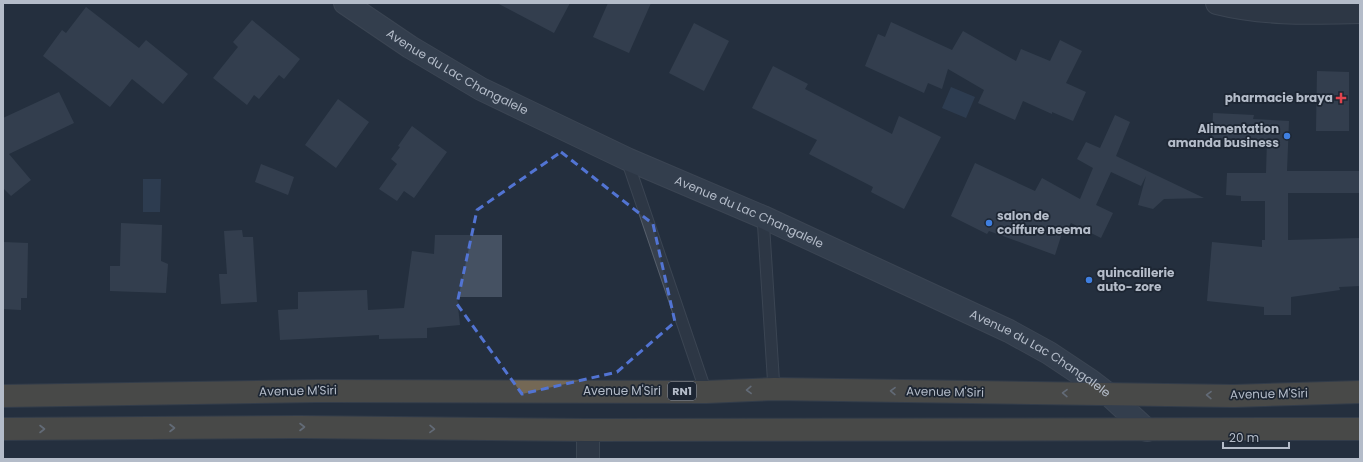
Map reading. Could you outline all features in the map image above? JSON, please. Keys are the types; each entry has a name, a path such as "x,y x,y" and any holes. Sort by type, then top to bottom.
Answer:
{"highway":[{"name":"Avenue M'Siri","path":"3,396 316,391 706,392 774,389 1234,396 1360,392"},
{"path":"3,429 300,427 588,430 1360,430"}],"street":[{"name":"Avenue du Lac Changalele","path":"345,3 410,47 481,89 627,159 763,217 1009,331 1049,353 1108,394 1147,430"},
{"path":"1217,3 1243,10 1295,14 1360,12"},
{"path":"588,430 588,459"}],"lane":[{"path":"627,159 706,392"},
{"path":"763,217 774,389"}],"highlighted area":[{"path":"561,152 653,224 675,322 617,372 522,394 457,304 477,210"}],"water":[{"path":"951,87 975,97 966,118 942,108"},
{"path":"143,179 161,179 160,212 143,212"}],"building":[{"path":"497,3 570,3 554,33"},
{"path":"608,3 651,3 629,53 593,37"},
{"path":"86,7 139,48 146,40 188,74 163,104 132,79 110,107 43,56 62,30 66,33"},
{"path":"252,20 300,59 284,79 279,75 259,99 254,95 247,105 213,78 238,47 233,42"},
{"path":"891,22 952,50 963,31 1016,61 1021,49 1050,61 1060,40 1082,51 1066,83 1086,92 1073,121 1052,112 1052,114 1023,101 1015,120 978,103 984,90 948,69 942,89 928,83 924,93 865,66 878,34 885,37"},
{"path":"694,23 729,41 704,91 669,73"},
{"path":"773,66 808,84 805,89 892,134 899,116 941,137 904,209 871,192 873,187 809,154 817,140 752,108"},
{"path":"1317,71 1349,72 1349,131 1316,131"},
{"path":"59,92 74,123 9,154 31,180 11,196 3,188 3,118"},
{"path":"338,99 369,122 336,168 305,145"},
{"path":"1213,113 1254,115 1253,119 1289,121 1287,171 1360,171 1360,193 1288,193 1288,240 1360,238 1360,286 1339,287 1340,290 1291,297 1291,315 1264,315 1264,307 1207,301 1212,242 1262,247 1262,240 1265,240 1265,201 1241,201 1241,196 1226,195 1227,173 1266,173 1267,140 1212,138"},
{"path":"1115,115 1130,122 1116,156 1204,198 1164,199 1153,209 1138,205 1146,176 1141,186 1111,172 1096,205 1113,213 1101,238 1071,223 1066,232 1063,230 1055,255 989,231 987,234 951,216 975,163 1035,191 1042,178 1080,199 1093,168 1077,159 1086,142 1100,148"},
{"path":"412,126 447,152 414,198 404,191 397,201 379,189 397,164 391,159"},
{"path":"261,164 294,177 288,195 255,182"},
{"path":"121,223 162,225 161,261 168,264 166,293 110,291 110,266 120,266"},
{"path":"242,230 243,237 253,237 257,302 221,304 219,274 227,274 224,231"},
{"path":"435,235 502,235 502,297 457,297 460,325 427,328 427,338 379,339 379,335 280,340 278,310 298,309 298,292 367,290 368,310 404,308 412,251 434,254"},
{"path":"3,242 28,243 27,298 21,298 21,310 3,309"}],"place":[{"name":"pharmacie braya","path":"1341,98"},
{"name":"Alimentation amanda business","path":"1287,136"},
{"name":"salon de coiffure neema","path":"989,223"},
{"name":"quincaillerie auto- zore","path":"1089,280"}]}
